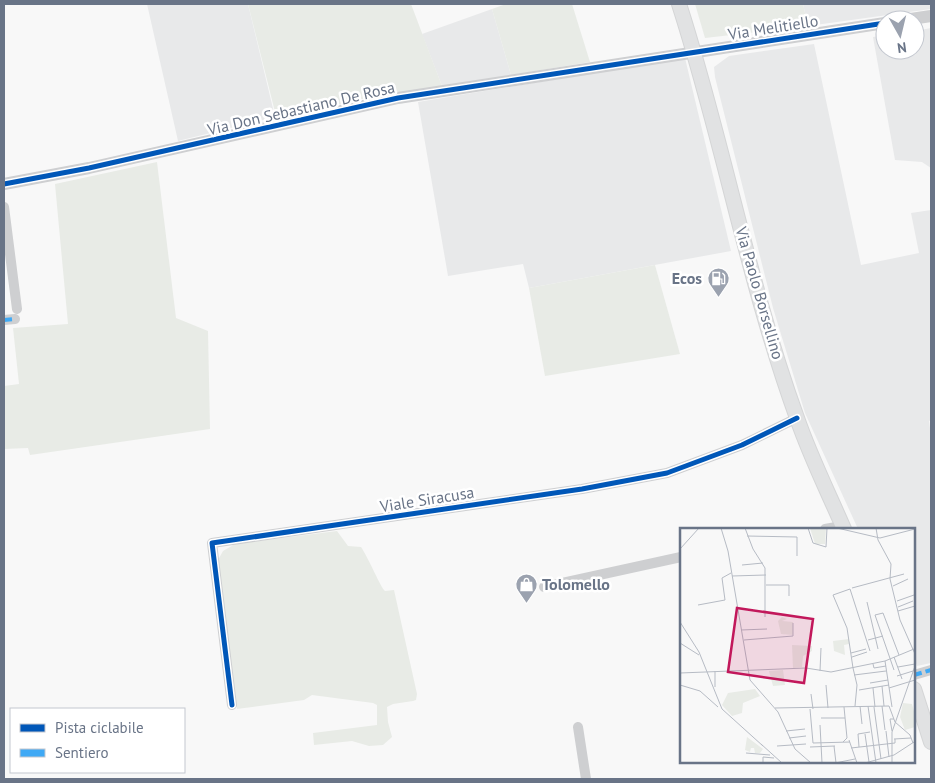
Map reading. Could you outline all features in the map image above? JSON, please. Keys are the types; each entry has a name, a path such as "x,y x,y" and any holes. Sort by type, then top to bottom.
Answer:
{"main road":[{"name":"Via Paolo Borsellino","path":"679,4 694,51 763,308 797,418 843,528"},
{"path":"915,692 931,742"}],"street":[{"name":"Via Melitiello","path":"694,51 875,24"},
{"name":"Via Don Sebastiano De Rosa","path":"4,184 89,168 398,98 694,51"},
{"path":"4,207 16,314 4,320"},
{"name":"Viale Siracusa","path":"232,706 212,543 582,489 666,473 742,445 797,418"},
{"path":"544,587 680,557"},
{"path":"915,675 931,670"},
{"path":"578,727 586,779"}],"shaded area":[{"path":"147,4 248,4 275,117 178,141"},
{"path":"248,4 411,4 442,86 356,100 277,120"},
{"path":"506,4 572,4 590,62 511,75 492,9"},
{"path":"695,4 803,4 808,26 705,38"},
{"path":"803,4 931,4 931,9 875,10 875,17 808,26"},
{"path":"492,9 511,75 442,86 422,34"},
{"path":"931,28 931,168 922,162 895,160 877,60 925,60 925,29"},
{"path":"814,44 861,265 919,253 911,213 931,210 931,420 929,421 931,435 931,663 917,666 915,661 915,528 858,528 805,413 773,308 715,77 714,67 729,56"},
{"path":"685,58 731,251 529,288 523,264 448,276 418,102"},
{"path":"157,162 176,318 208,331 210,429 30,455 28,448 4,449 4,386 19,384 13,328 68,324 55,184"},
{"path":"655,265 680,354 545,376 529,288"},
{"path":"337,531 348,546 361,547 385,591 394,590 417,694 416,700 393,704 387,707 392,737 383,745 369,746 352,741 314,745 313,733 377,725 377,705 373,703 312,695 304,700 237,709 218,560 223,551 235,544"}],"marked path":[{"path":"4,320 15,319"},
{"path":"915,675 931,670"}],"cycle path":[{"path":"4,184 89,168 398,98 875,25"},
{"path":"232,705 212,543 582,489 667,473 742,445 797,418"}],"place":[{"name":"Ecos","path":"718,297"},
{"name":"Tolomello","path":"526,603"}]}
